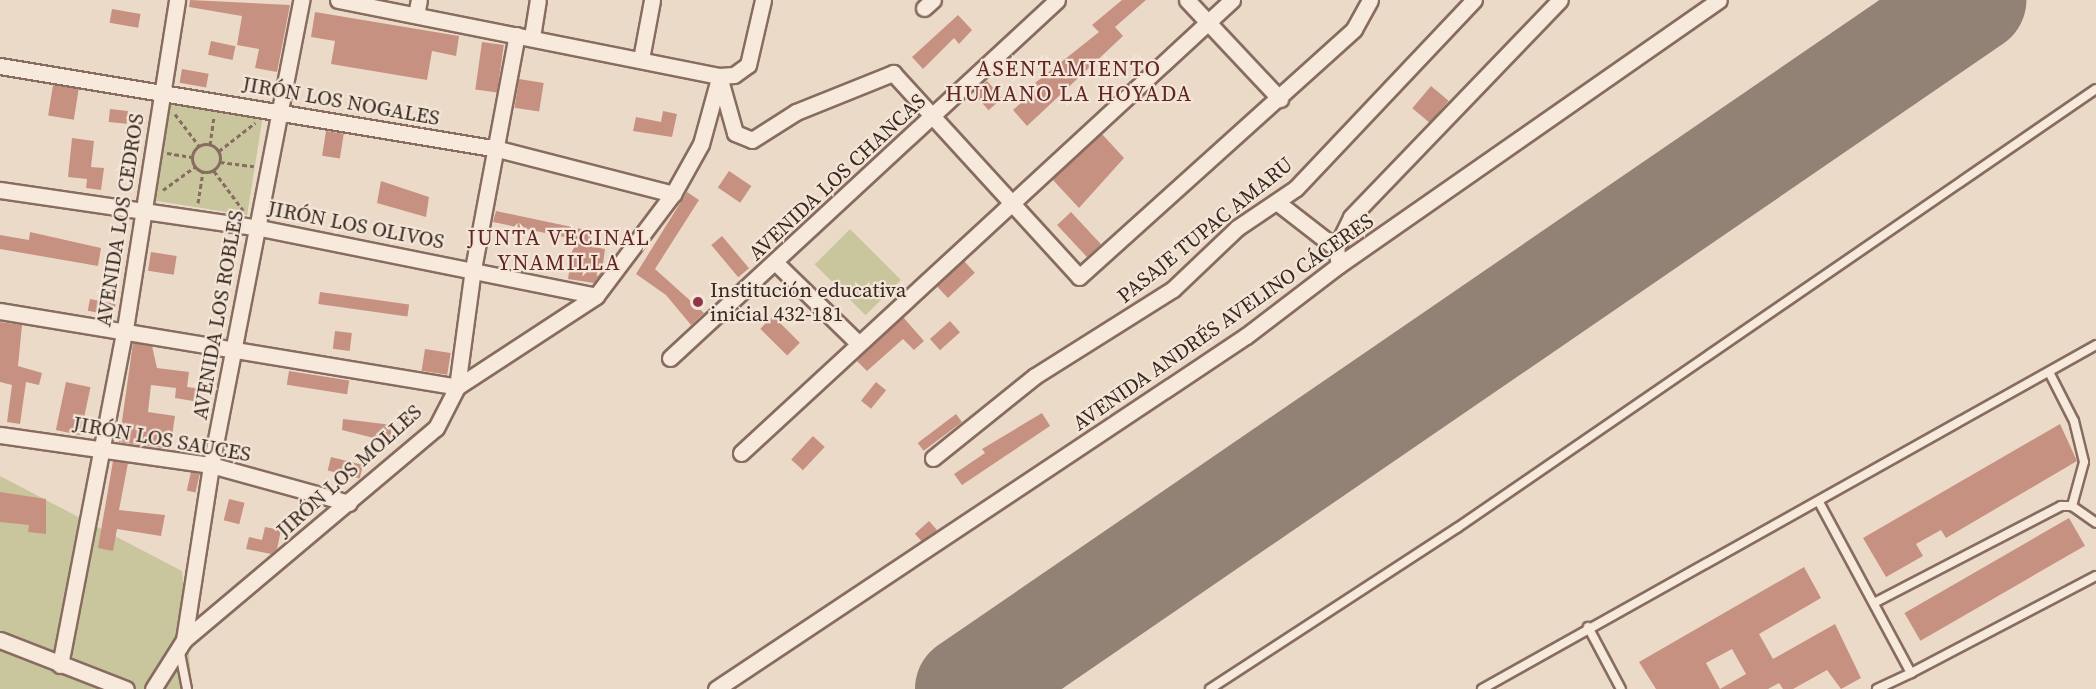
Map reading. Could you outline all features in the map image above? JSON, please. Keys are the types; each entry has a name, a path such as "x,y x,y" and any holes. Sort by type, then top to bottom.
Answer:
{"street":[{"name":"AVENIDA LOS CEDROS","path":"60,665 125,329 177,0"},
{"name":"AVENIDA LOS ROBLES","path":"182,646 211,465 234,348 251,221 270,114 301,0"},
{"path":"338,0 418,8 524,36 719,76 734,75 748,65 763,0"},
{"path":"0,311 125,329 457,387 473,269 498,149 524,36 538,0"},
{"path":"641,59 652,0"},
{"name":"AVENIDA LOS CHANCAS","path":"670,358 936,116 1057,0"},
{"path":"1187,0 1280,99"},
{"path":"741,453 1232,0"},
{"path":"719,76 735,133 742,140 761,137 795,112 885,73 893,73 936,116 1079,277 1280,99 1354,29 1370,0"},
{"name":"PASAJE TUPAC AMARU","path":"933,458 1035,376 1173,289 1237,228 1278,203 1474,0"},
{"path":"1339,265 1336,248 1364,202 1560,0"},
{"name":"AVENIDA ANDRÉS AVELINO CÁCERES","path":"716,689 1180,381 1339,265 1719,0"},
{"name":"JIRÓN LOS NOGALES","path":"0,66 270,114 498,149 672,194"},
{"name":"JIRÓN LOS MOLLES","path":"182,646 436,428 457,387 596,296 672,194 702,144 719,76"},
{"name":"JIRÓN LOS OLIVOS","path":"0,190 145,211 251,221 596,296"},
{"path":"1278,203 1336,248"},
{"path":"776,263 858,343"},
{"name":"JIRÓN LOS SAUCES","path":"0,435 103,446 211,465 349,503"},
{"path":"0,640 126,689"},
{"path":"153,689 182,646"}],"lane":[{"path":"1210,689 1457,528 2096,89"},
{"path":"1482,689 1588,627 1820,504 2096,345"},
{"path":"2049,372 2074,421 2084,462 2072,506"},
{"path":"1820,504 1911,673"},
{"path":"1874,603 2061,506 2072,506 2096,523"},
{"path":"1877,689 2096,576"},
{"path":"1588,627 1621,689"},
{"path":"182,646 187,689"}],"path":[{"path":"172,110 199,146"},
{"path":"210,144 215,110"},
{"path":"219,151 270,114"},
{"path":"210,144 219,151 220,162 214,171 203,172 195,167 192,157 199,146 210,144"},
{"path":"157,151 192,157"},
{"path":"220,162 255,166"},
{"path":"159,193 195,167"},
{"path":"214,171 251,221"},
{"path":"197,207 203,172"}],"shaded area":[{"path":"165,101 263,116 247,215 149,200"},
{"path":"850,229 901,280 866,315 815,264"},
{"path":"0,476 182,571 192,689 0,689"}],"building":[{"path":"190,0 290,5 277,72 255,68 259,49 237,45 242,16 189,7"},
{"path":"1122,0 1146,0 1115,27 1123,36 1027,126 1013,110 1039,87 1035,83 1099,32 1092,25"},
{"path":"112,9 141,14 138,28 110,23"},
{"path":"315,12 459,36 456,56 432,51 427,80 331,64 335,41 311,37"},
{"path":"958,15 972,30 959,44 954,38 923,69 912,57"},
{"path":"211,41 235,46 233,60 208,55"},
{"path":"482,42 504,45 497,93 475,90"},
{"path":"182,69 209,74 206,87 180,83"},
{"path":"519,79 544,83 539,112 514,108"},
{"path":"987,81 1002,98 989,110 973,93"},
{"path":"53,85 79,89 74,120 48,116"},
{"path":"1431,86 1449,101 1430,123 1412,108"},
{"path":"110,109 128,111 127,124 109,122"},
{"path":"663,111 677,114 672,137 633,131 636,117 661,122"},
{"path":"326,131 344,134 340,159 322,156"},
{"path":"1102,134 1124,158 1079,208 1052,179"},
{"path":"72,138 94,141 91,167 104,168 101,190 86,188 87,179 68,177"},
{"path":"729,171 751,186 740,203 718,188"},
{"path":"381,181 429,197 426,217 377,203"},
{"path":"687,192 699,200 655,269 704,313 691,325 666,295 636,274"},
{"path":"496,211 591,231 588,246 605,249 602,272 594,283 568,279 574,239 493,222"},
{"path":"1071,212 1101,244 1087,257 1057,225"},
{"path":"30,232 101,248 98,266 0,249 0,235 29,240"},
{"path":"722,236 749,268 738,277 711,245"},
{"path":"151,252 177,256 174,275 148,271"},
{"path":"964,261 975,273 948,298 937,286"},
{"path":"320,292 409,305 407,316 318,304"},
{"path":"90,299 116,304 113,316 88,311"},
{"path":"773,316 800,343 787,356 760,329"},
{"path":"903,317 924,341 914,350 903,339 867,371 857,361"},
{"path":"950,321 960,332 940,350 930,339"},
{"path":"0,322 22,325 18,366 42,373 39,385 26,382 20,424 7,422 12,385 0,382"},
{"path":"335,331 352,333 350,351 333,349"},
{"path":"133,343 152,346 157,368 189,372 187,387 201,389 199,402 175,398 176,388 151,385 148,412 175,416 170,449 119,442"},
{"path":"425,349 451,353 447,375 422,371"},
{"path":"289,371 349,381 347,394 287,385"},
{"path":"66,382 90,387 80,435 56,430"},
{"path":"876,382 886,390 871,409 861,401"},
{"path":"1042,413 1050,426 962,485 954,474 985,453 982,449"},
{"path":"956,414 962,422 924,451 918,443"},
{"path":"343,419 392,425 390,442 342,430"},
{"path":"2060,424 2077,461 1946,538 1941,530 1916,544 1923,556 1886,577 1863,538"},
{"path":"813,436 825,447 803,470 791,459"},
{"path":"331,457 363,465 360,479 328,471"},
{"path":"113,461 128,463 119,510 165,515 161,536 117,529 113,551 98,548"},
{"path":"191,472 200,474 195,493 187,491"},
{"path":"0,492 46,499 46,534 28,532 29,525 0,522"},
{"path":"229,499 245,503 239,524 224,520"},
{"path":"2069,518 2085,546 1920,641 1904,613"},
{"path":"929,521 937,530 923,543 915,534"},
{"path":"265,527 281,530 277,549 271,554 246,549 249,537 262,540"},
{"path":"1804,567 1821,598 1759,634 1773,659 1835,624 1861,678 1841,689 1827,670 1793,689 1783,689 1779,683 1768,689 1720,689 1656,689 1639,662","holes":["1732,649 1746,674 1720,689 1706,663"]}],"runway":[{"path":"968,689 1973,0"}],"place":[{"name":"Institución educativa inicial 432-181","path":"698,302"}],"district":[{"name":"ASENTAMIENTO HUMANO LA HOYADA","path":"1069,80"},
{"name":"JUNTA VECINAL YNAMILLA","path":"559,250"}]}
